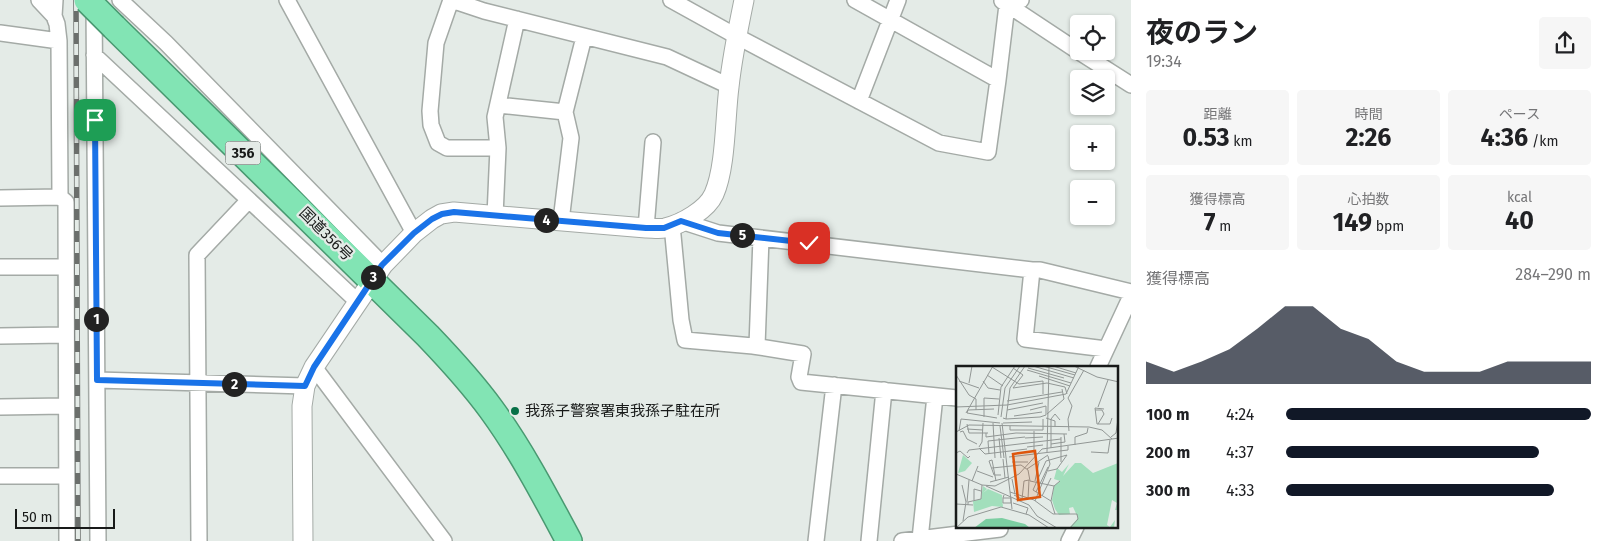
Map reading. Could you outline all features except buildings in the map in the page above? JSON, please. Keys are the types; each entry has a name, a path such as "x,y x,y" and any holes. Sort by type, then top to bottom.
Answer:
{"highway":[{"name":"国道356号","path":"87,0 377,272 491,409 520,451 569,541"}],"street":[{"path":"39,0 54,16 59,41 60,197"},
{"path":"54,16 55,0"},
{"path":"94,0 98,541"},
{"path":"120,0 166,43 377,272"},
{"path":"287,0 414,233"},
{"path":"498,148 486,150 448,148 438,143 430,125 436,43 451,0 484,12 667,57 729,86"},
{"path":"671,0 939,143 988,152 1009,2 1073,48 1131,85"},
{"path":"303,541 302,406 305,386 314,367 377,272 414,233 442,214 454,212 664,228 704,208 714,194 722,160 729,86 736,36 744,0"},
{"path":"855,0 998,80"},
{"path":"860,101 898,0"},
{"path":"494,216 498,148 495,117 517,19"},
{"path":"0,33 59,41"},
{"path":"561,221 571,138 565,112 584,37"},
{"path":"94,55 358,302"},
{"path":"498,105 565,112"},
{"path":"646,228 653,142"},
{"path":"0,198 60,197 66,202 66,541"},
{"path":"199,541 197,255 248,201"},
{"path":"676,223 718,233 1054,272 1131,292"},
{"path":"676,223 681,320 685,340 757,346 803,354 799,377 801,382 956,398"},
{"path":"757,346 761,238"},
{"path":"0,268 66,267"},
{"path":"1032,270 1025,339 1106,349"},
{"path":"1098,366 1131,296"},
{"path":"0,336 65,335"},
{"path":"314,367 444,541"},
{"path":"97,380 305,386"},
{"path":"816,541 834,385"},
{"path":"868,541 884,390"},
{"path":"920,539 935,396"},
{"path":"0,407 65,406"},
{"path":"0,476 66,476"},
{"path":"1069,541 1076,528"},
{"path":"902,541 999,532"}],"railway":[{"path":"76,0 78,541"}],"place":[{"name":"我孫子警察署東我孫子駐在所","path":"515,411"}],"route":[{"path":"95,120 97,380 305,386 314,367 382,265 414,233 442,214 454,212 646,228 664,228 681,221 718,233 809,243"}]}
